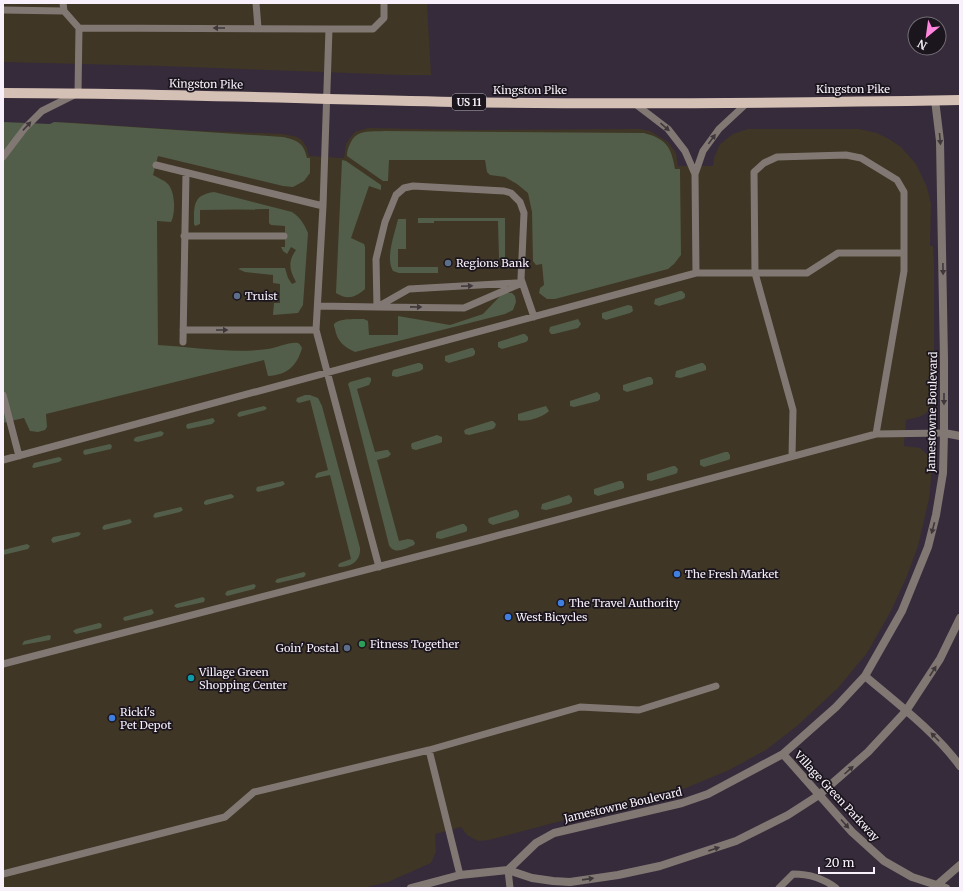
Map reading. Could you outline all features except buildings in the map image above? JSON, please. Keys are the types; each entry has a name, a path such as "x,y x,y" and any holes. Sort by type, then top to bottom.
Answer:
{"main road":[{"name":"Kingston Pike","path":"3,93 78,93 456,102 634,103 960,100"}],"street":[{"name":"Jamestowne Boulevard","path":"508,870 536,843 554,833 682,803 708,794 783,754 836,707 865,676 902,612 928,546 936,515 943,473 944,433 940,141 935,100"},
{"path":"944,433 960,436"},
{"path":"411,888 460,875 508,870 532,878 570,882 618,875 660,866 736,841 788,815 819,796 868,752 906,711 940,659 960,618"},
{"path":"865,676 931,733 960,766"},
{"name":"Village Green Parkway","path":"783,754 852,832 884,861 912,877 936,887 946,888"},
{"path":"936,887 960,865"}],"lane":[{"path":"256,3 258,28"},
{"path":"79,28 373,29 384,18 384,3"},
{"path":"3,10 63,7 79,28 78,93 42,111 25,128 3,157"},
{"path":"329,28 323,206 316,330 379,567"},
{"path":"696,273 695,174 703,151 719,128 748,102"},
{"path":"634,103 668,129 685,150 695,174"},
{"path":"792,456 792,410 755,273 754,172 764,163 777,158 846,155 861,158 897,180 904,192 904,271 876,434"},
{"path":"156,165 323,206"},
{"path":"183,342 186,172"},
{"path":"377,307 376,259 384,222 396,195 404,188 413,186 504,191 511,193 520,202 524,213 521,279 534,317"},
{"path":"184,236 284,236"},
{"path":"3,460 696,273 807,273 838,253 904,253"},
{"path":"318,306 464,308 522,283"},
{"path":"377,307 409,289 522,283"},
{"path":"183,330 316,330"},
{"path":"3,395 19,456"},
{"path":"3,664 379,567 876,434 944,433"},
{"path":"3,874 225,817 254,792 430,750 580,707 639,710 716,686"},
{"path":"430,750 460,875"},
{"path":"508,870 510,888"},
{"path":"779,888 793,874 805,874 818,878 836,888"}],"shaded area":[{"path":"3,3 427,3 431,75 3,62"},
{"name":"Village Green Shopping Center","path":"54,122 180,130 283,134 297,137 302,140 307,148 309,156 344,158 346,144 350,138 355,132 368,128 468,130 640,129 650,131 668,142 676,153 678,166 713,166 714,158 720,144 733,134 748,129 859,129 877,133 889,139 901,147 916,164 927,187 931,204 930,246 933,246 934,268 934,403 932,408 925,414 906,420 904,446 920,448 930,457 932,468 929,499 918,546 907,576 891,611 867,653 838,688 797,726 766,750 729,770 686,788 489,840 478,841 467,835 461,827 435,834 436,852 431,863 388,882 363,888 3,888 3,423 24,418"}],"green space":[{"path":"3,122 50,124 54,122 283,137 292,139 299,143 304,149 307,158 310,158 310,173 304,181 293,187 283,186 158,156 153,175 168,184 172,192 174,202 174,213 171,222 157,221 158,345 240,351 268,349 298,343 302,348 294,365 281,374 268,376 264,360 46,414 47,427 45,430 38,432 30,431 24,418 3,423"},
{"path":"364,132 644,133 651,135 658,138 666,145 672,155 675,169 680,169 681,255 668,269 555,299 547,299 539,293 540,288 544,285 542,264 536,265 533,261 532,212 528,193 505,177 490,175 487,172 485,160 389,160 388,181 383,181 347,156 347,151 349,145 356,136"},
{"path":"342,160 346,161 381,185 381,190 369,186 351,238 364,244 365,247 365,289 351,297 344,297 336,293"},
{"path":"214,192 292,212 302,221 308,233 303,305 298,313 273,315 274,303 280,303 280,284 273,283 273,275 245,272 238,269 285,268 288,278 292,284 296,282 290,266 293,254 296,250 291,247 287,254 281,247 285,247 285,226 271,225 269,223 269,209 200,210 200,224 195,226 194,211 198,198 207,193"},
{"path":"418,218 505,218 505,259 499,258 498,221 434,221 434,223 418,223"},
{"path":"398,219 406,219 406,249 398,249 398,267 438,267 438,273 399,273 393,271 390,253"},
{"path":"680,291 685,294 683,299 659,306 654,304 655,299"},
{"path":"512,293 515,296 516,302 513,310 505,314 355,352 344,346 339,340 334,326 337,321 341,320 364,319 368,321 369,335 398,335 398,316 450,325 483,314 502,294"},
{"path":"628,305 632,306 633,311 630,313 606,320 602,318 602,313"},
{"path":"578,319 581,324 578,328 554,334 551,334 549,331 550,327"},
{"path":"523,334 528,337 526,342 502,349 498,347 498,342"},
{"path":"471,348 475,351 473,356 449,363 445,361 445,356"},
{"path":"418,363 423,365 423,369 420,371 397,377 392,376 393,370"},
{"path":"701,363 706,366 706,370 680,378 675,377 676,371"},
{"path":"368,377 371,378 369,385 357,389 375,452 388,450 391,454 388,457 377,460 399,541 408,539 413,540 415,543 414,545 400,550 394,550 389,545 348,384 350,382"},
{"path":"651,377 653,384 627,392 623,390 623,385"},
{"path":"597,392 600,395 600,399 598,401 574,407 570,406 570,401"},
{"path":"305,395 318,398 322,406 360,548 359,557 351,565 339,567 338,565 351,559 330,475 315,477 317,473 328,470 310,400 299,403 296,401 297,398"},
{"path":"264,406 267,408 265,410 239,417 237,415 239,412"},
{"path":"546,406 549,411 539,417 529,420 518,420 518,414"},
{"path":"213,418 215,421 212,424 188,429 186,427 187,424"},
{"path":"491,421 496,424 493,429 469,435 465,434 464,431 466,429"},
{"path":"161,431 164,433 162,436 138,442 134,441 136,437"},
{"path":"437,435 442,437 442,442 416,450 412,449 412,443"},
{"path":"110,444 112,446 111,449 85,455 83,453 84,450"},
{"path":"728,452 730,459 704,467 700,465 700,460"},
{"path":"59,457 62,460 59,462 34,468 32,467 34,463"},
{"path":"673,466 678,469 677,473 651,481 647,480 647,474"},
{"path":"283,481 285,484 282,486 258,492 256,490 257,487"},
{"path":"622,481 624,488 598,496 594,494 594,489"},
{"path":"231,494 234,496 233,498 206,505 204,504 206,500"},
{"path":"569,495 572,498 572,502 569,504 546,510 541,509 542,504"},
{"path":"181,507 183,510 180,512 155,518 153,516 155,513"},
{"path":"515,510 519,513 517,518 493,525 489,523 489,518"},
{"path":"130,519 132,522 129,524 104,530 102,528 104,525"},
{"path":"462,524 467,527 467,531 441,539 436,538 437,532"},
{"path":"78,532 81,533 79,536 53,543 51,540 53,537"},
{"path":"27,544 30,546 28,549 3,555 3,550"},
{"path":"304,572 306,574 304,577 278,583 275,582 277,579"},
{"path":"254,584 256,586 254,589 227,596 225,594 227,591"},
{"path":"203,597 205,599 204,602 177,608 174,606 176,604"},
{"path":"152,609 154,613 151,615 125,621 123,619 124,617"},
{"path":"100,623 102,625 101,628 76,634 73,631 76,629"},
{"path":"49,635 51,636 50,640 22,645 24,641"}],"place":[{"name":"Regions Bank","path":"448,263"},
{"name":"Truist","path":"237,296"},
{"name":"The Fresh Market","path":"677,574"},
{"name":"The Travel Authority","path":"561,603"},
{"name":"West Bicycles","path":"508,617"},
{"name":"Fitness Together","path":"362,644"},
{"name":"Goin' Postal","path":"347,648"},
{"name":"Village Green Shopping Center","path":"191,678"},
{"name":"Ricki's Pet Depot","path":"112,718"}]}
